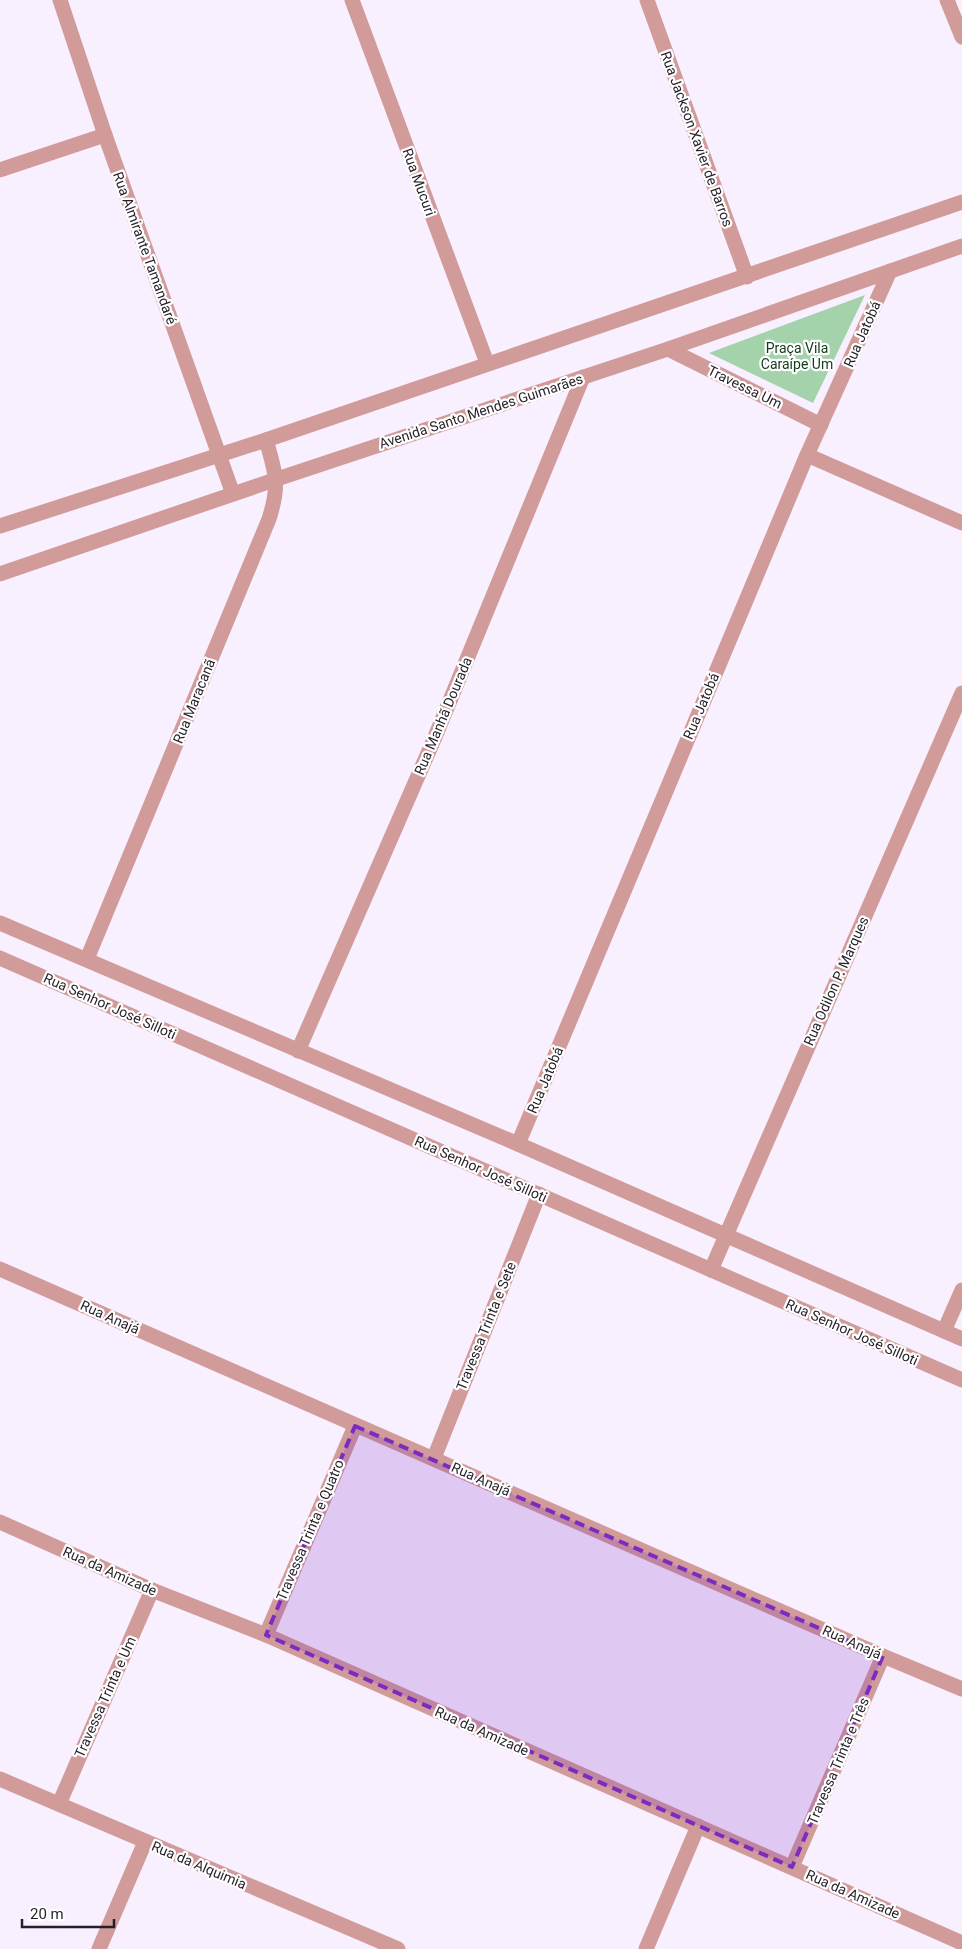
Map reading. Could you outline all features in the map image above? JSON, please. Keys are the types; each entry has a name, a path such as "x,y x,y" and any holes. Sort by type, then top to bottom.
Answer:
{"street":[{"name":"Rua Almirante Tamandaré","path":"60,0 105,135 233,494"},
{"name":"Rua Mucuri","path":"352,0 487,363"},
{"name":"Rua Jackson Xavier de Barros","path":"647,0 747,277"},
{"path":"947,0 962,37"},
{"path":"0,170 105,135"},
{"path":"0,526 266,440 962,202"},
{"name":"Avenida Santo Mendes Guimarães","path":"1,575 277,479 668,349 962,246"},
{"name":"Rua Jatobá","path":"518,1144 807,456 890,271"},
{"name":"Travessa Um","path":"668,349 822,425"},
{"name":"Rua Manhã Dourada","path":"298,1051 435,737 583,378"},
{"name":"Rua Maracanã","path":"87,959 269,520 276,498 277,479 266,440"},
{"path":"807,456 962,523"},
{"name":"Rua Odilon P. Marques","path":"711,1270 962,693"},
{"path":"0,923 518,1144 962,1339"},
{"name":"Rua Senhor José Silloti","path":"0,958 962,1380"},
{"name":"Travessa Trinta e Sete","path":"434,1458 539,1194"},
{"name":"Rua Anajá","path":"0,1269 355,1426 434,1458 962,1689"},
{"path":"944,1331 962,1290"},
{"name":"Travessa Trinta e Quatro","path":"266,1635 355,1426"},
{"name":"Rua da Amizade","path":"0,1522 152,1590 266,1635 962,1943"},
{"name":"Travessa Trinta e Um","path":"59,1804 152,1590"},
{"name":"Travessa Trinta e Três","path":"792,1867 883,1656"},
{"name":"Rua da Alquimia","path":"0,1779 398,1949"},
{"path":"646,1949 698,1826"},
{"path":"99,1949 145,1842"}],"highlighted area":[{"path":"355,1426 883,1656 792,1867 266,1635"}],"green space":[{"name":"Praça Vila Caraípe Um","path":"865,295 813,403 709,353"}]}
